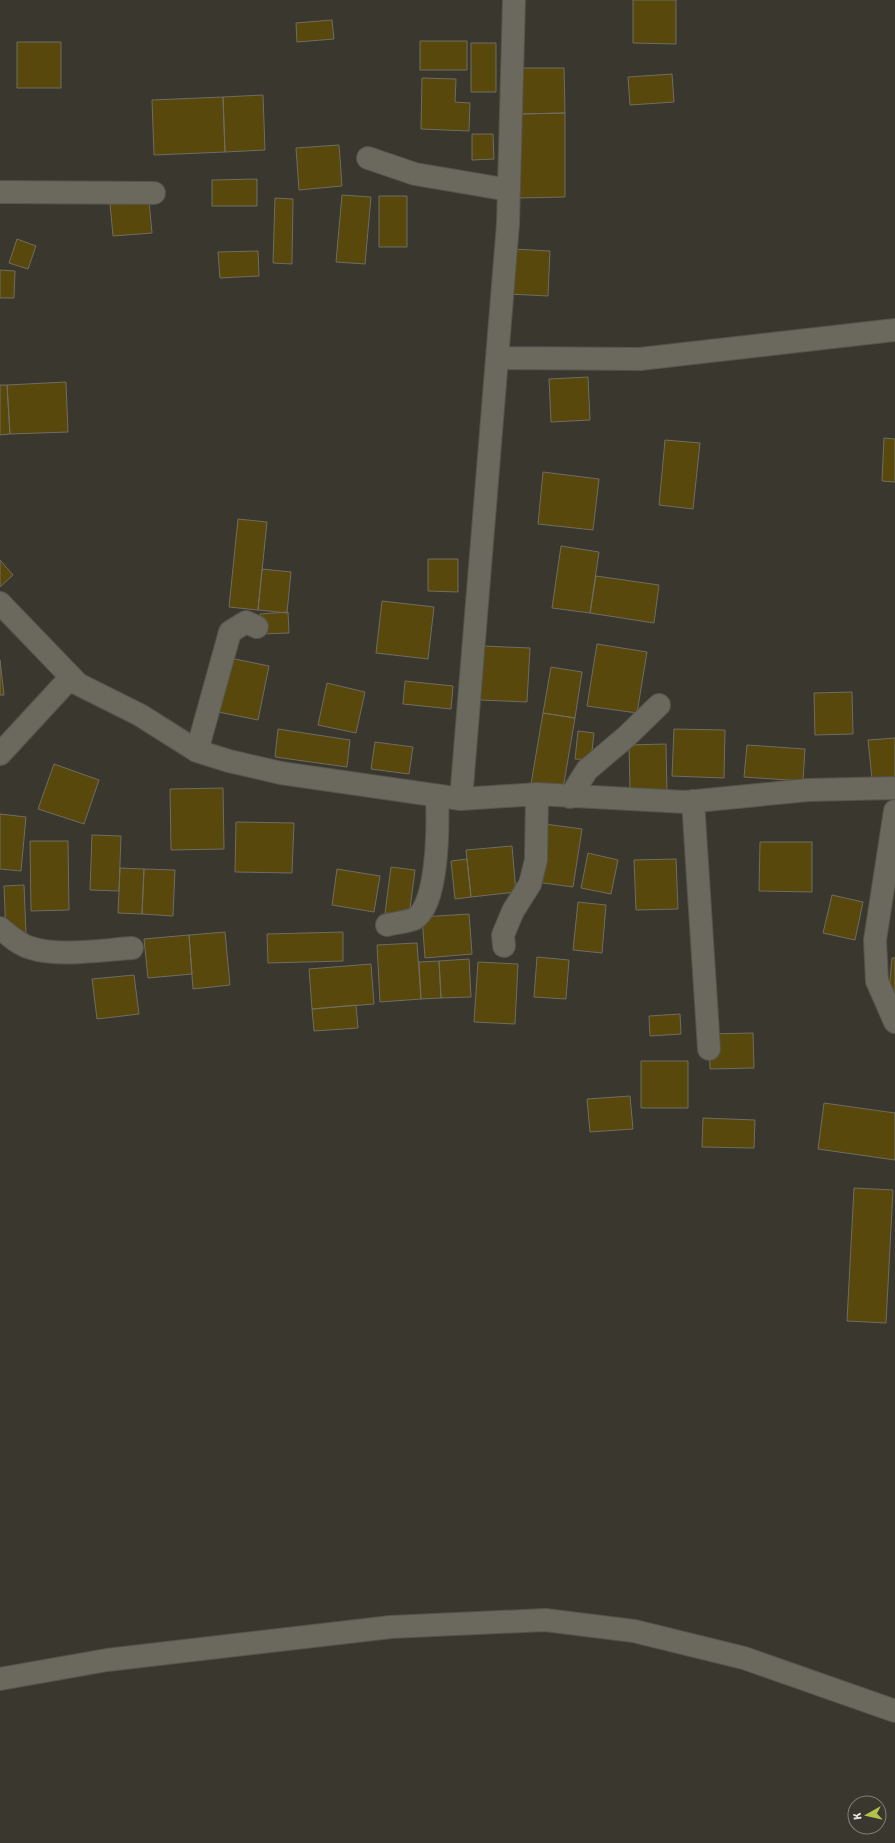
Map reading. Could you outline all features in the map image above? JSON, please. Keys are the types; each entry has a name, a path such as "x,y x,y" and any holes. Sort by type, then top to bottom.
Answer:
{"street":[{"path":"461,799 508,224 514,0"},
{"path":"368,158 415,174 509,190"},
{"path":"0,192 154,193"},
{"path":"497,358 640,359 895,330"},
{"path":"0,603 78,684 140,715 197,751 229,761 281,773 461,799 537,794 570,797 693,801 808,790 895,788"},
{"path":"197,751 230,632 246,622 257,627"},
{"path":"0,754 71,677"},
{"path":"570,797 587,770 626,737 659,705"},
{"path":"504,946 503,935 513,911 530,884 536,860 537,794"},
{"path":"387,925 415,918 428,902 433,882 437,796"},
{"path":"693,801 709,1049"},
{"path":"895,811 875,940 877,981 895,1022"},
{"path":"0,928 16,941 30,948 53,952 132,948"},
{"path":"0,1680 107,1660 392,1627 545,1620 634,1631 744,1658 895,1711"}],"building":[{"path":"633,0 676,0 676,44 633,43"},
{"path":"332,20 334,39 297,42 296,23"},
{"path":"420,41 467,41 467,70 420,70"},
{"path":"17,42 61,42 61,88 17,88"},
{"path":"471,43 496,43 496,92 471,92"},
{"path":"519,68 564,68 565,113 519,114"},
{"path":"672,74 674,102 630,105 628,77"},
{"path":"422,78 456,79 455,102 470,103 469,131 421,129"},
{"path":"263,95 265,150 225,152 223,97"},
{"path":"223,97 225,152 154,155 152,100"},
{"path":"565,113 565,197 519,198 519,114"},
{"path":"472,134 493,134 494,159 472,160"},
{"path":"339,145 342,186 299,190 296,148"},
{"path":"257,179 257,206 212,206 212,180"},
{"path":"342,195 371,197 365,264 336,262"},
{"path":"379,196 407,196 407,247 379,247"},
{"path":"275,198 293,199 292,264 273,263"},
{"path":"149,201 152,233 113,236 110,204"},
{"path":"17,239 36,246 28,269 9,263"},
{"path":"512,249 550,251 548,296 509,294"},
{"path":"258,251 259,276 220,278 218,252"},
{"path":"0,270 15,271 14,298 0,298"},
{"path":"588,377 590,420 551,422 549,379"},
{"path":"66,382 68,432 10,434 7,385"},
{"path":"0,385 7,385 10,434 0,435"},
{"path":"884,438 895,439 895,482 882,481"},
{"path":"665,440 700,443 693,509 659,505"},
{"path":"543,472 599,479 593,530 538,524"},
{"path":"238,519 267,522 258,610 229,607"},
{"path":"561,546 599,552 590,613 552,608"},
{"path":"428,559 458,559 458,592 428,591"},
{"path":"0,560 13,575 0,587"},
{"path":"262,569 291,572 287,613 258,610"},
{"path":"596,576 659,585 654,623 590,613"},
{"path":"382,601 434,607 428,659 376,653"},
{"path":"288,612 289,633 261,634 260,614"},
{"path":"597,644 647,652 637,713 587,706"},
{"path":"483,646 530,648 527,702 480,700"},
{"path":"225,657 269,666 258,720 213,711"},
{"path":"0,660 4,695 0,695"},
{"path":"551,667 582,672 575,718 543,713"},
{"path":"405,681 453,686 451,709 403,704"},
{"path":"327,683 365,692 356,733 318,725"},
{"path":"852,692 853,734 815,735 814,693"},
{"path":"543,713 575,718 563,789 531,784"},
{"path":"278,729 350,740 347,767 275,757"},
{"path":"674,729 725,730 724,778 672,776"},
{"path":"578,731 594,733 591,760 575,759"},
{"path":"895,738 895,777 872,779 868,740"},
{"path":"375,742 413,747 409,774 371,769"},
{"path":"666,744 667,792 630,792 629,745"},
{"path":"747,745 805,749 803,781 744,777"},
{"path":"54,764 99,780 84,824 38,809"},
{"path":"223,788 224,849 171,850 170,789"},
{"path":"0,814 26,817 21,871 0,869"},
{"path":"236,822 294,823 292,873 235,872"},
{"path":"545,824 582,829 573,887 536,882"},
{"path":"92,835 121,836 119,891 90,890"},
{"path":"30,841 68,841 69,910 31,911"},
{"path":"760,842 812,842 812,892 759,891"},
{"path":"512,846 516,892 471,897 466,850"},
{"path":"588,853 618,860 611,894 581,888"},
{"path":"467,859 471,897 455,899 451,861"},
{"path":"676,859 678,909 636,910 634,860"},
{"path":"391,867 415,870 409,916 385,913"},
{"path":"120,868 144,869 142,914 118,913"},
{"path":"144,869 175,870 173,916 142,914"},
{"path":"337,869 380,876 374,912 332,905"},
{"path":"24,885 26,934 6,935 4,886"},
{"path":"832,895 863,902 855,940 823,933"},
{"path":"578,902 606,905 602,953 573,950"},
{"path":"469,914 472,954 425,958 422,917"},
{"path":"225,932 230,985 193,989 189,935"},
{"path":"343,932 343,961 268,963 267,934"},
{"path":"189,935 192,974 148,978 144,939"},
{"path":"417,943 421,999 380,1002 377,945"},
{"path":"537,957 569,960 566,999 534,997"},
{"path":"892,958 895,958 895,1003 888,1002"},
{"path":"469,959 471,997 441,998 439,961"},
{"path":"439,961 441,998 421,999 419,962"},
{"path":"478,962 518,964 515,1024 474,1022"},
{"path":"371,964 374,1004 312,1009 309,969"},
{"path":"134,975 139,1014 97,1019 92,979"},
{"path":"356,1005 358,1028 314,1031 312,1009"},
{"path":"680,1014 681,1034 650,1036 649,1016"},
{"path":"753,1033 754,1068 710,1069 709,1034"},
{"path":"641,1061 688,1061 688,1108 641,1108"},
{"path":"630,1096 633,1129 590,1132 587,1099"},
{"path":"824,1103 895,1113 895,1160 818,1149"},
{"path":"703,1118 755,1120 754,1148 702,1147"},
{"path":"854,1188 893,1190 886,1323 847,1321"}]}
